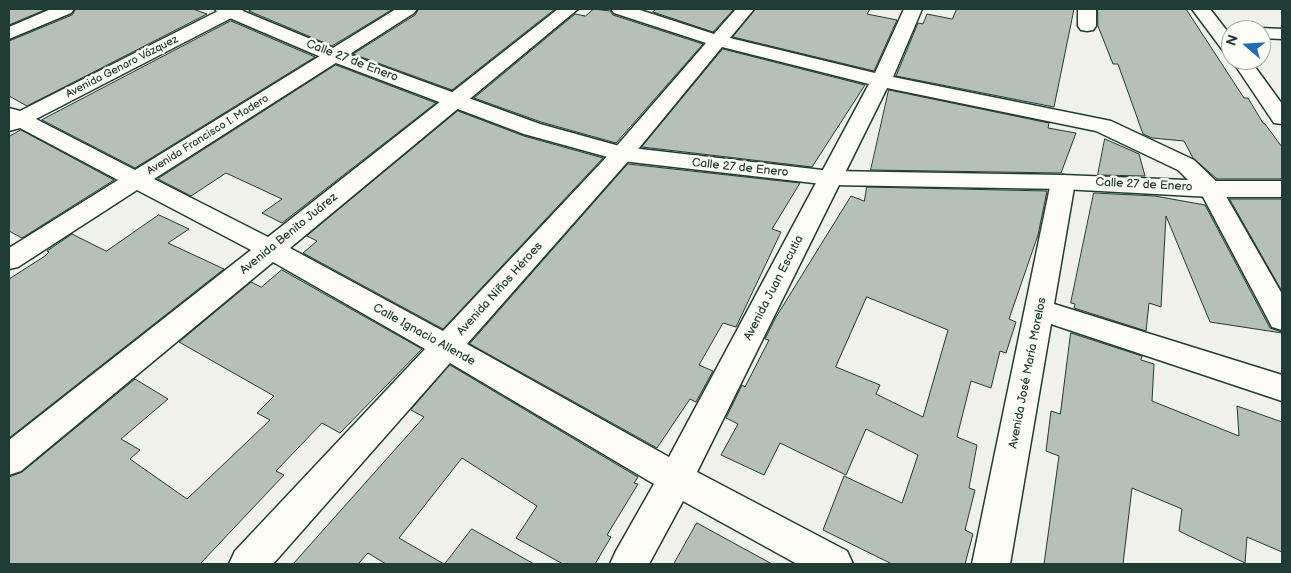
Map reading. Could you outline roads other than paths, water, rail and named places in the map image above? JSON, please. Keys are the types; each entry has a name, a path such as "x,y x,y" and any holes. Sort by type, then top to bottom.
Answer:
{"street":[{"path":"9,34 65,9"},
{"name":"Avenida Francisco I. Madero","path":"9,260 408,9"},
{"name":"Avenida Benito Juárez","path":"9,460 570,9"},
{"path":"620,9 719,41 881,81 1103,126 1186,165 1211,188 1282,319"},
{"name":"Avenida Niños Héroes","path":"248,564 622,154 745,9"},
{"name":"Avenida Juan Escutia","path":"628,564 676,479 881,81 913,9"},
{"path":"1201,9 1221,28"},
{"name":"Calle 27 de Enero","path":"230,10 335,56 532,129 622,154 831,178 1063,182 1282,189"},
{"name":"Avenida Genaro Vázquez","path":"12,120 230,10"},
{"path":"1247,70 1282,118"},
{"name":"Calle Ignacio Allende","path":"12,120 136,180 270,249 447,347 676,479 834,564"},
{"name":"Avenida José María Morelos","path":"991,564 1063,182"},
{"path":"1040,310 1282,388"}]}
